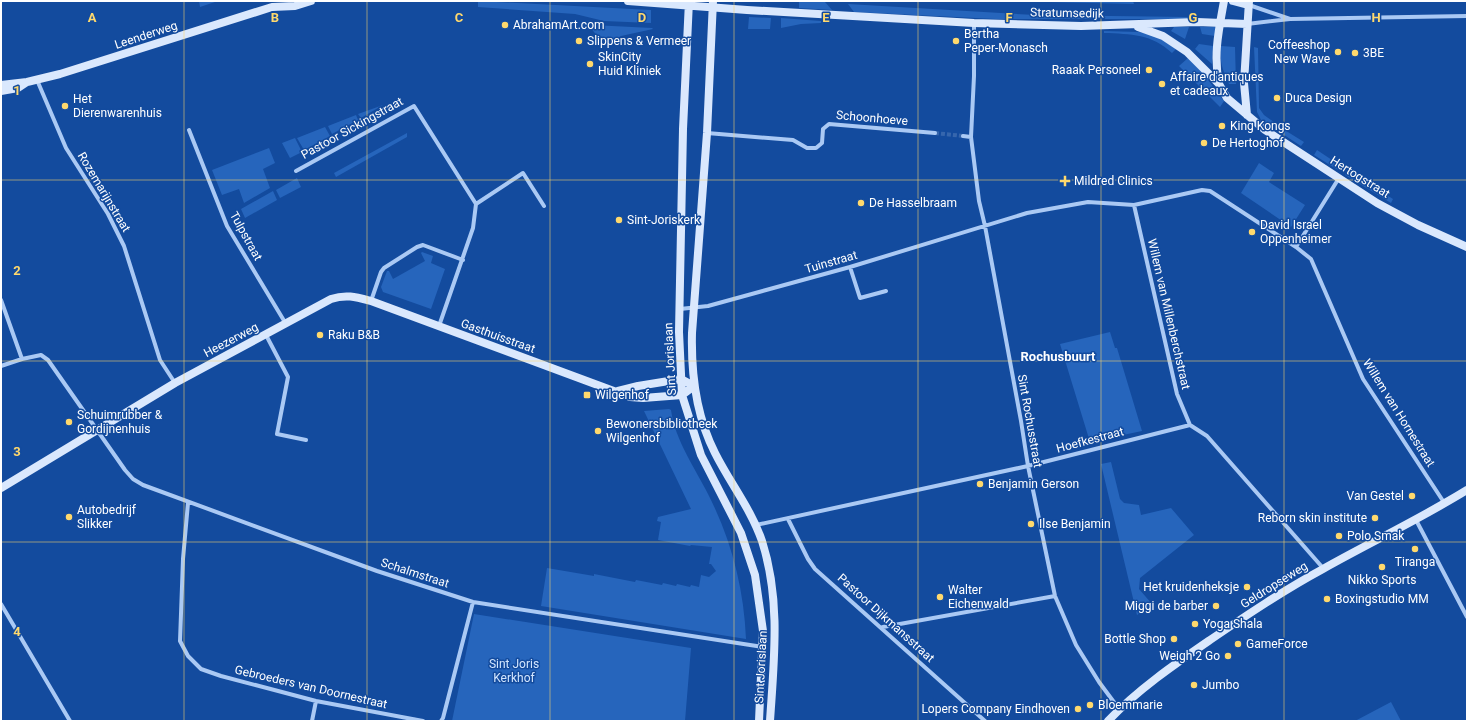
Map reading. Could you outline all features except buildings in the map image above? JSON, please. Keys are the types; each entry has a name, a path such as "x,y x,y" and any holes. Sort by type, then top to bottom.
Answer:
{"street":[{"name":"Leenderweg","path":"272,7 281,1"},
{"name":"Leenderweg","path":"1,85 37,80 118,57 272,7 295,6 311,1"},
{"name":"Stratumsedijk","path":"628,1 713,4 798,14 974,23 1134,26 1220,23 1247,24 1290,19 1467,16"},
{"name":"Hertogstraat","path":"1219,84 1216,64 1216,48 1224,1"},
{"name":"Stratumsedijk","path":"1233,1 1249,3 1290,19"},
{"name":"Sint Jorislaan","path":"689,3 683,129 679,358 682,395 701,455 741,533 752,564 760,598 764,647 759,721"},
{"path":"1247,115 1244,83 1249,3"},
{"name":"Sint Jorislaan","path":"713,4 707,133 694,308 692,349 694,386 713,449 756,525 771,578 775,610 775,645 770,721"},
{"name":"Sint Rochusstraat","path":"974,23 974,76 971,137 979,201 985,226 1028,466 1055,596 1076,645 1099,682 1119,709"},
{"name":"Hertogstraat","path":"1134,26 1163,36 1187,52 1219,84 1227,98 1265,130 1338,178 1397,214 1467,247"},
{"name":"Rozemarijnstraat","path":"37,80 61,137 108,214 124,246 160,360 175,383"},
{"name":"Leenderweg","path":"1,91 18,88 27,82"},
{"name":"Pastoor Sickingstraat","path":"296,171 414,106 476,204"},
{"name":"Schoonhoeve","path":"707,133 793,140 807,148 816,148 822,143 823,129 829,124 935,134"},
{"name":"Tulpstraat","path":"189,130 227,226 286,324"},
{"path":"963,136 971,137"},
{"path":"439,327 473,228 476,204 523,173 544,206"},
{"path":"1296,247 1338,178"},
{"name":"Willem van Hornestraat","path":"1134,205 1202,190 1210,191 1296,247 1311,260 1363,380 1445,504"},
{"name":"Tuinstraat","path":"680,310 694,308 850,267 1026,213 1088,202 1134,205"},
{"name":"Willem van Millenberchstraat","path":"1134,205 1176,394 1190,425"},
{"path":"371,301 381,272 384,268 417,247 423,245 463,260"},
{"path":"850,267 860,298 886,291"},
{"name":"Heezerweg","path":"1,488 175,383 331,299 340,296 356,297 371,301"},
{"path":"1,300 22,359"},
{"name":"Gasthuisstraat","path":"371,301 618,391 630,397 643,398 682,395"},
{"path":"266,335 288,377 277,434 306,440"},
{"name":"Schalmstraat","path":"1,366 41,355 48,360 133,479 188,503 377,571 473,602 764,647"},
{"path":"618,391 681,379 694,386 682,395"},
{"path":"1190,425 1207,436 1323,568"},
{"name":"Hoefkestraat","path":"756,525 1028,466 1190,425"},
{"name":"Geldropseweg","path":"1108,721 1119,709 1193,652 1281,593 1323,568 1445,504 1467,490"},
{"name":"Gebroeders van Doornestraat","path":"188,503 183,559 180,641 188,656 201,669 221,676 316,701 423,721"},
{"name":"Pastoor Dijkmansstraat","path":"788,519 808,559 815,569 882,627 985,721"},
{"path":"1416,520 1467,617"},
{"path":"882,627 1055,596"},
{"path":"441,721 473,602"},
{"path":"1,604 3,611 70,721"},
{"path":"312,721 316,701"}],"green space":[{"path":"199,1 218,1 200,7"},
{"path":"478,1 651,10 651,23 604,21 575,14 478,7"},
{"path":"799,1 825,2 832,10 799,8"},
{"path":"1009,1 1133,1 1134,4"},
{"path":"848,4 1035,15 1188,17 1189,19 996,19 854,12"},
{"path":"749,17 771,18 770,29 748,29"},
{"path":"781,18 821,21 821,23 801,24 781,28"},
{"path":"592,25 653,29 621,36 609,44 603,41 596,34 590,27"},
{"path":"1174,27 1189,27 1185,39 1171,31"},
{"path":"1200,27 1216,27 1215,36 1202,34"},
{"path":"1104,31 1139,32 1158,36 1176,49 1172,53 1157,42 1141,36 1104,33"},
{"path":"1199,44 1213,46 1212,64 1195,49"},
{"path":"1221,46 1235,47 1236,84 1229,84 1225,75 1221,61"},
{"path":"1254,47 1258,48 1259,108 1264,115 1278,125 1276,130 1261,120 1257,112"},
{"path":"1188,58 1203,73 1224,101 1220,107 1179,66"},
{"path":"383,105 361,118 358,114"},
{"path":"356,115 358,120 332,134 328,126"},
{"path":"325,127 330,136 304,150 297,138"},
{"path":"1283,129 1304,142 1301,146 1281,133"},
{"path":"407,133 407,137 336,177 334,173"},
{"path":"295,138 302,152 290,158 282,143"},
{"path":"269,148 275,163 263,169 270,188 244,203 239,189 222,195 212,170"},
{"path":"1317,150 1341,166 1338,170 1314,155"},
{"path":"1259,163 1274,173 1269,182 1305,205 1291,227 1241,193"},
{"path":"1348,171 1393,199 1391,203 1345,175"},
{"path":"297,178 301,187 280,198 276,190"},
{"path":"273,191 277,200 245,218 241,209"},
{"path":"422,252 433,256 431,263 445,269 431,309 383,292 381,287 387,271 389,271 393,279 425,261 421,253"},
{"path":"1110,332 1115,348 1117,348 1142,431 1090,442 1060,344"},
{"path":"671,410 673,421 681,443 708,494 730,546 739,583 745,620 746,639 541,606 547,568 594,576 594,574 635,582 636,580 662,585 663,583 676,586 677,584 690,587 691,585 699,587 701,575 709,577 716,571 711,564 709,564 712,547 690,546 658,540 661,522 657,521 658,517 691,509 644,411"},
{"path":"1111,462 1120,499 1124,503 1139,505 1141,515 1171,508 1194,535 1140,578 1139,589 1152,604 1137,615 1101,464"},
{"name":"Sint Joris Kerkhof","path":"474,614 691,648 685,721 452,721"},
{"path":"1391,702 1401,721 1355,721"}],"tunnel":[{"path":"935,133 963,136"}],"place":[{"name":"AbrahamArt.com","path":"505,25"},
{"name":"Slippens & Vermeer","path":"579,41"},
{"name":"Bertha Peper-Monasch","path":"956,41"},
{"name":"Coffeeshop New Wave","path":"1338,52"},
{"name":"3BE","path":"1355,53"},
{"name":"SkinCity Huid Kliniek","path":"590,64"},
{"name":"Raaak Personeel","path":"1149,70"},
{"name":"Affaire d'antiques et cadeaux","path":"1162,84"},
{"name":"Duca Design","path":"1277,98"},
{"name":"Het Dierenwarenhuis","path":"65,106"},
{"name":"King Kongs","path":"1222,126"},
{"name":"De Hertoghof","path":"1204,143"},
{"name":"Mildred Clinics","path":"1065,181"},
{"name":"De Hasselbraam","path":"861,203"},
{"name":"Sint-Joriskerk","path":"619,220"},
{"name":"David Israel Oppenheimer","path":"1252,232"},
{"name":"Raku B&B","path":"320,335"},
{"name":"Wilgenhof","path":"587,395"},
{"name":"Schuimrubber & Gordijnenhuis","path":"69,422"},
{"name":"Bewonersbibliotheek Wilgenhof","path":"598,431"},
{"name":"Benjamin Gerson","path":"980,484"},
{"name":"Van Gestel","path":"1412,496"},
{"name":"Autobedrijf Slikker","path":"69,517"},
{"name":"Reborn skin institute","path":"1375,518"},
{"name":"Ilse Benjamin","path":"1031,524"},
{"name":"Polo Smak","path":"1339,536"},
{"name":"Tiranga","path":"1415,549"},
{"name":"Nikko Sports","path":"1382,567"},
{"name":"Het kruidenheksje","path":"1247,587"},
{"name":"Walter Eichenwald","path":"940,597"},
{"name":"Boxingstudio MM","path":"1327,599"},
{"name":"Miggi de barber","path":"1216,606"},
{"name":"Yoga Shala","path":"1195,624"},
{"name":"Bottle Shop","path":"1174,639"},
{"name":"GameForce","path":"1238,644"},
{"name":"Weigh 2 Go","path":"1228,656"},
{"name":"Jumbo","path":"1194,685"},
{"name":"Bloemmarie","path":"1090,705"},
{"name":"Lopers Company Eindhoven","path":"1078,709"}],"district":[{"name":"Rochusbuurt","path":"1058,356"}]}
